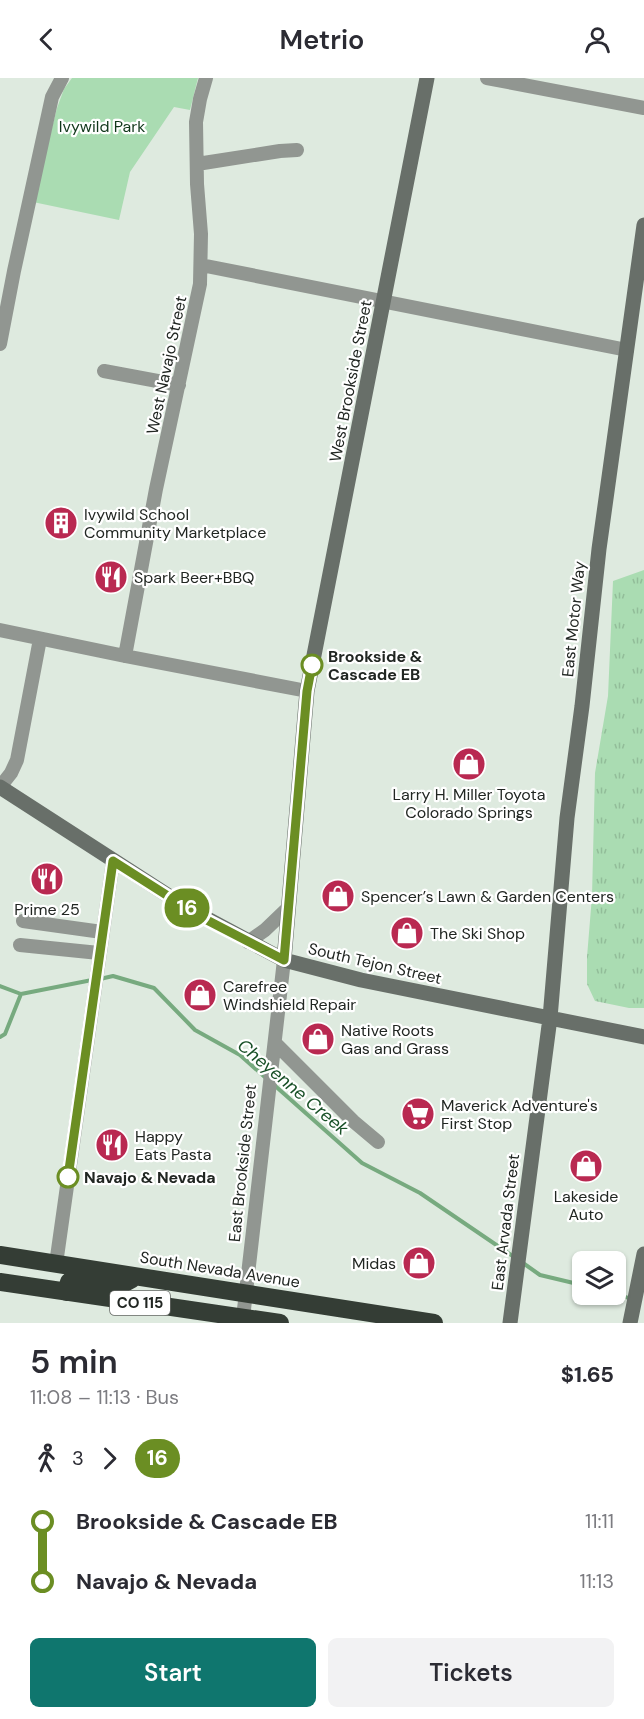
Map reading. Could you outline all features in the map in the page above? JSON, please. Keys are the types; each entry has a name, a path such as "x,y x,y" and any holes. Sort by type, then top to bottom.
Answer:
{"highway":[{"name":"South Nevada Avenue","path":"0,1255 434,1323"},
{"path":"0,1275 11,1272 35,1276 45,1273 56,1264"},
{"path":"66,1292 69,1282 77,1280 119,1286 136,1276"},
{"name":"CO 115","path":"0,1282 271,1322"}],"street":[{"path":"0,344 7,270 52,97 62,78"},
{"name":"West Navajo Street","path":"125,657 156,489 200,284 201,234 196,123 206,78"},
{"name":"West Brookside Street","path":"307,691 428,78"},
{"path":"487,78 644,108"},
{"path":"197,164 297,150"},
{"name":"East Motor Way","path":"550,1018 567,818 599,549 644,225"},
{"path":"201,265 627,350"},
{"path":"104,371 179,385"},
{"path":"0,630 125,657 307,691"},
{"path":"0,787 11,773 17,760 40,639"},
{"name":"East Brookside Street","path":"243,1318 290,907 307,691"},
{"name":"South Tejon Street","path":"0,787 201,917 284,960 361,980 644,1037"},
{"path":"56,1264 113,861"},
{"path":"248,942 290,907"},
{"path":"23,921 102,932"},
{"path":"20,945 99,953"},
{"name":"East Arvada Street","path":"510,1323 550,1018"},
{"path":"275,1042 353,1121 378,1142"},
{"path":"630,1323 644,1254"},
{"path":"271,1322 272,1297"}],"green space":[{"name":"Ivywild Park","path":"72,78 198,78 190,110 174,107 130,172 119,220 33,202 57,108 64,89"},
{"path":"644,570 644,1008 629,1008 595,1001 587,984 587,957 592,896 595,773 608,696 613,581"}],"waterway":[{"name":"Cheyenne Creek","path":"100,979 113,976 154,988 195,1030 240,1055 267,1079"},
{"name":"Cheyenne Creek","path":"0,1037 5,1034 21,994 92,980"},
{"path":"0,986 21,994"},
{"name":"Cheyenne Creek","path":"273,1084 362,1163 420,1193 514,1257"},
{"name":"Cheyenne Creek","path":"523,1263 540,1275 572,1283"},
{"name":"Cheyenne Creek","path":"626,1297 631,1299"}],"bus line":[{"name":"16","path":"68,1177 113,861 201,917 284,960 307,691 312,665"}],"place":[{"name":"Ivywild School Community Marketplace","path":"61,523"},
{"name":"Spark Beer+BBQ","path":"111,577"},
{"name":"Brookside & Cascade EB","path":"312,665"},
{"name":"Larry H. Miller Toyota Colorado Springs","path":"469,764"},
{"name":"Prime 25","path":"47,879"},
{"name":"Spencer’s Lawn & Garden Centers","path":"338,896"},
{"name":"The Ski Shop","path":"407,933"},
{"name":"Carefree Windshield Repair","path":"200,995"},
{"name":"Native Roots Gas and Grass","path":"318,1039"},
{"name":"Maverick Adventure's First Stop","path":"418,1114"},
{"name":"Happy Eats Pasta","path":"112,1145"},
{"name":"Lakeside Auto","path":"586,1166"},
{"name":"Navajo & Nevada","path":"68,1177"},
{"name":"Midas","path":"419,1263"}]}
